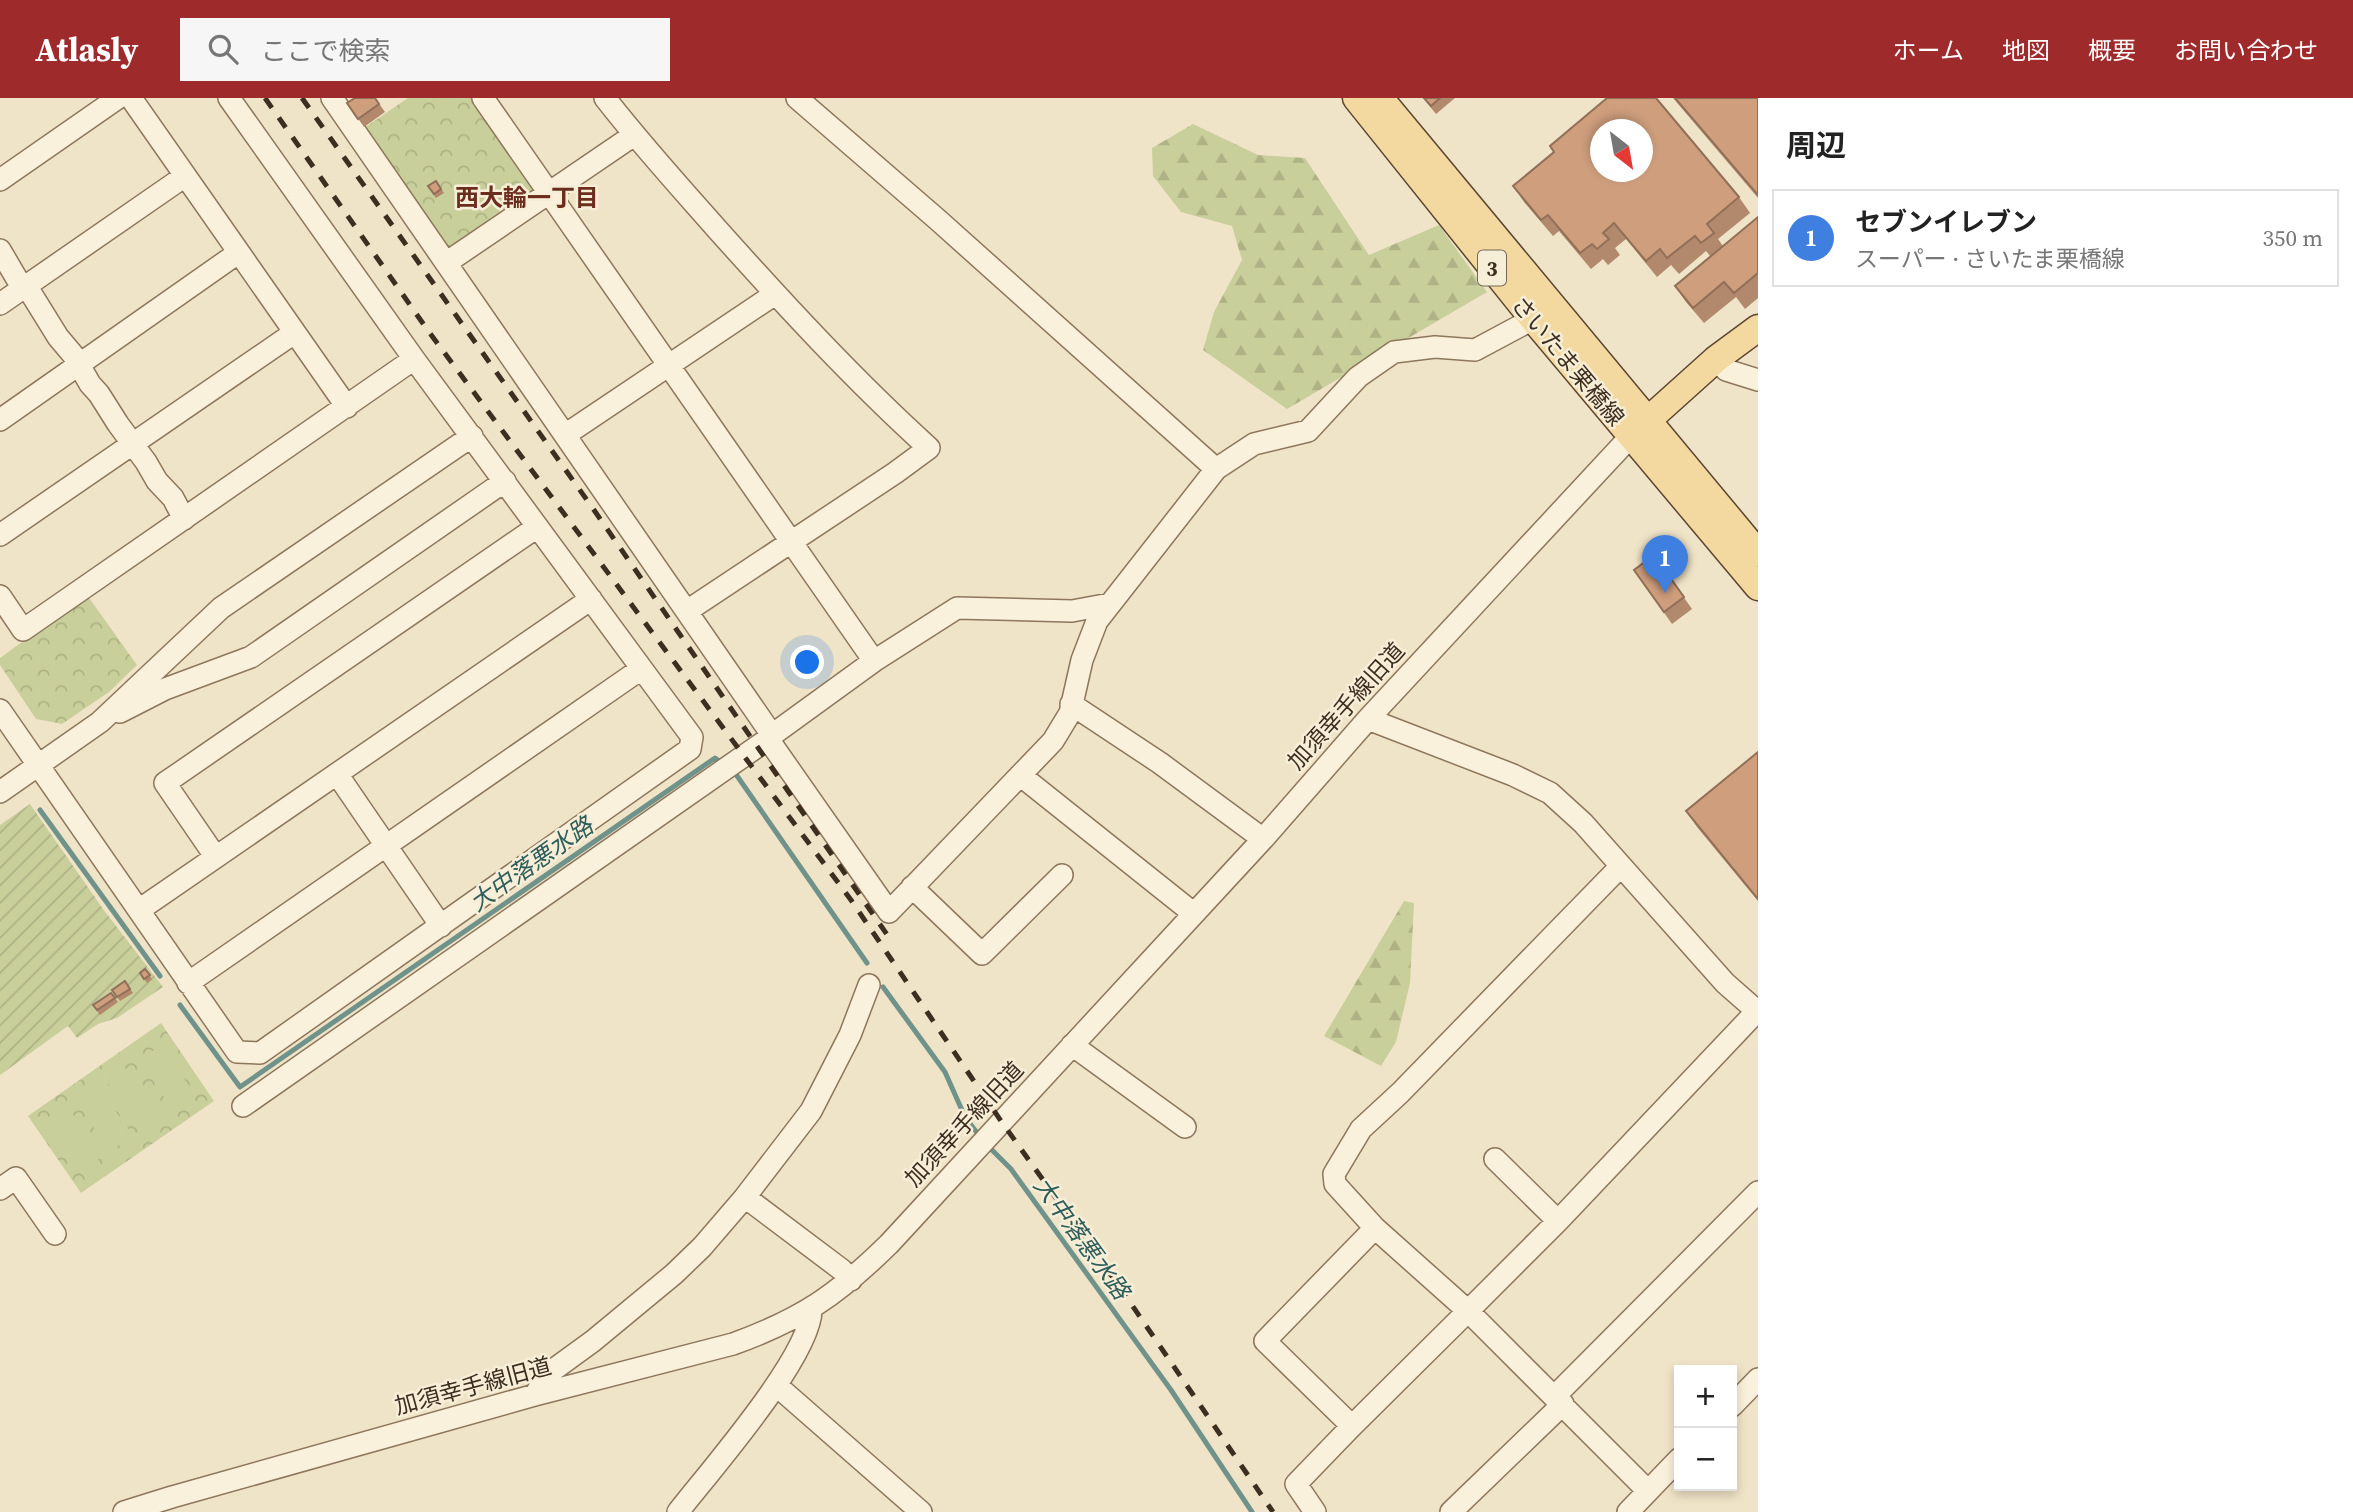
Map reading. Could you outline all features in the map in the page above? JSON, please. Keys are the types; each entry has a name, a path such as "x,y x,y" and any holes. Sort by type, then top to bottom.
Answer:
{"main road":[{"name":"さいたま栗橋線","path":"1356,98 1533,319 1758,553"},
{"name":"さいたま栗橋線","path":"1380,98 1640,428 1758,587"},
{"path":"1640,428 1716,359 1758,328"}],"street":[{"path":"0,180 118,98"},
{"path":"131,98 347,407"},
{"path":"0,710 237,1052 260,1053 690,748 692,737 414,359 229,98"},
{"path":"332,98 687,611 889,912 1054,741 1070,713 1082,660 1097,621 1216,469 1254,444 1308,431 1358,377 1394,352 1435,347 1475,350 1533,319"},
{"path":"483,98 874,661"},
{"path":"605,98 634,135 775,294 879,402 929,447 895,474 687,611"},
{"path":"796,98 948,229 1216,469"},
{"path":"446,263 634,135"},
{"path":"0,304 185,176"},
{"path":"0,250 157,481 173,498 184,519"},
{"path":"0,420 238,253"},
{"path":"565,435 775,294"},
{"path":"0,536 294,333"},
{"path":"0,596 23,629 414,359"},
{"path":"1716,359 1726,370 1758,380"},
{"name":"加須幸手線旧道","path":"124,1512 535,1395 733,1344 811,1310 851,1280 889,1244 1262,839 1368,719 1640,428"},
{"path":"0,792 100,722 220,608 472,436"},
{"path":"100,722 165,690 251,657 505,481"},
{"path":"215,856 165,783 537,527"},
{"path":"139,910 591,600"},
{"path":"243,1106 770,737 874,661 957,608 1072,611 1110,604"},
{"path":"188,983 641,668"},
{"path":"1071,705 1160,763 1262,839"},
{"path":"1315,1512 1296,1484 1558,1221 1758,1011 1725,982 1583,823 1550,793 1513,775 1368,719"},
{"path":"337,774 441,926"},
{"path":"1020,775 1192,914"},
{"path":"1620,867 1400,1093 1361,1129 1334,1174 1335,1184 1375,1228 1468,1311 1648,1491"},
{"path":"912,887 982,954 1062,875"},
{"path":"535,1395 549,1373 593,1341 674,1274 702,1247 745,1197 811,1111 850,1035 869,985"},
{"path":"1072,1045 1185,1127"},
{"path":"1495,1159 1558,1221"},
{"path":"0,1189 16,1178 55,1234"},
{"path":"1451,1512 1758,1192"},
{"path":"745,1197 842,1270 851,1280"},
{"path":"1352,1426 1265,1341 1375,1228"},
{"path":"678,1512 776,1385 807,1332 811,1310"},
{"path":"1737,1401 1758,1379"},
{"path":"776,1385 921,1512"},
{"path":"1628,1512 1674,1464"}],"green space":[{"path":"408,98 474,98 537,188 535,198 448,250 364,128"},
{"path":"1193,124 1258,155 1305,158 1369,255 1439,225 1487,292 1287,409 1203,350 1214,312 1242,260 1232,226 1181,212 1153,176 1152,148"},
{"path":"87,595 137,665 109,692 62,724 36,719 0,665 0,658"},
{"path":"30,804 103,909 163,987 117,1018 98,1024 77,1038 68,1026 0,1075 0,825"},
{"path":"1404,901 1414,903 1410,983 1396,1042 1381,1066 1324,1036"},
{"path":"161,1023 214,1101 81,1193 28,1116"},
{"path":"161,1045 194,1093 172,1109 139,1060"},
{"path":"130,1066 163,1115 141,1130 107,1082"},
{"path":"99,1087 133,1136 110,1151 77,1103"},
{"path":"69,1108 102,1157 80,1172 46,1124"}],"building":[{"path":"355,98 375,98 379,104 358,119 347,103"},
{"path":"1424,98 1440,98 1431,106"},
{"path":"1607,98 1656,98 1739,197 1707,224 1714,233 1701,243 1695,236 1667,258 1660,249 1646,261 1614,223 1603,233 1609,239 1597,249 1592,244 1580,253 1548,215 1541,220 1513,186 1554,152 1550,146"},
{"path":"1675,98 1758,98 1758,195"},
{"path":"436,181 441,189 434,194 428,186"},
{"path":"1758,217 1758,273 1734,293 1724,282 1693,308 1675,286"},
{"path":"1654,555 1684,597 1664,612 1634,570"},
{"path":"1758,752 1758,899 1686,811"},
{"path":"145,969 150,975 144,979 140,973"},
{"path":"125,981 130,989 117,997 112,990"},
{"path":"111,993 115,998 97,1010 93,1005"}],"waterway":[{"name":"大中落悪水路","path":"180,1005 240,1087 715,758 722,763"},
{"name":"大中落悪水路","path":"733,770 867,963"},
{"name":"大中落悪水路","path":"40,810 160,976"},
{"name":"大中落悪水路","path":"883,987 945,1072 965,1117 981,1138"},
{"name":"大中落悪水路","path":"988,1146 1011,1169 1171,1390 1252,1512"}],"railway":[{"path":"265,98 429,332 851,900 1273,1512"},
{"path":"302,98 594,510 888,936"}],"place":[{"name":"セブンイレブン","path":"1665,593"}],"district":[{"name":"西大輪一丁目","path":"527,197"}]}
